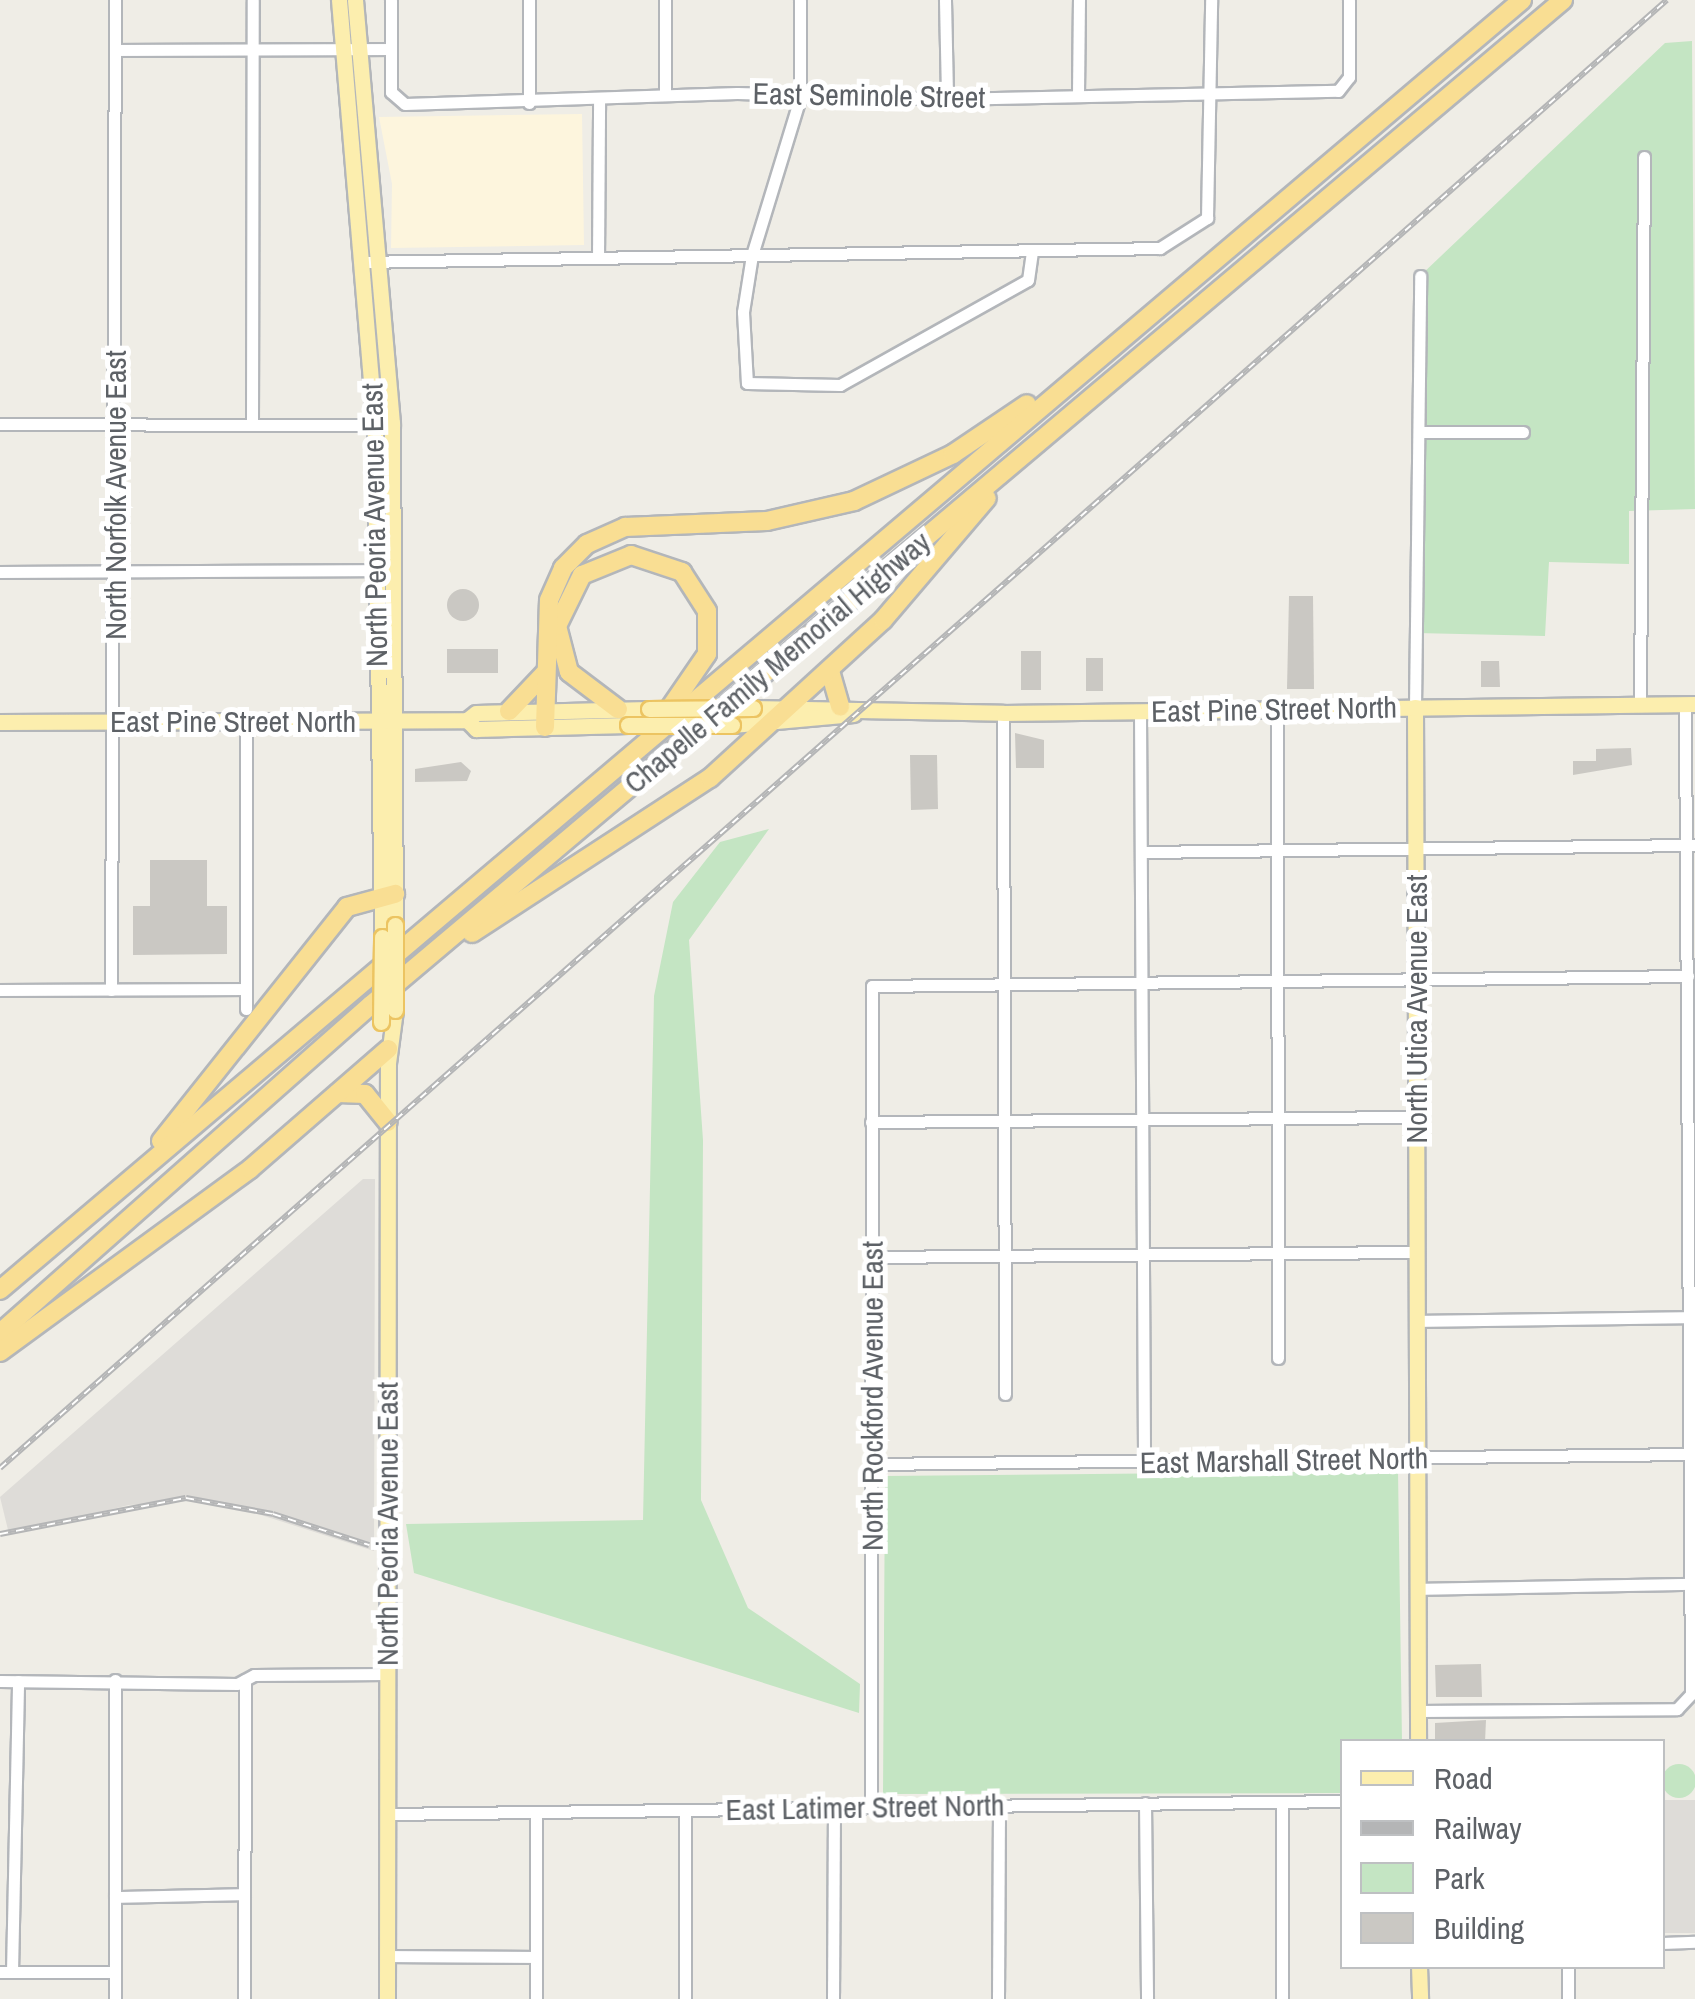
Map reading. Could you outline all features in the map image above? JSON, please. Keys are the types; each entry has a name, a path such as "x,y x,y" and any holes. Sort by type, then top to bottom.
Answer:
{"highway":[{"name":"Chapelle Family Memorial Highway","path":"0,1290 644,740 1522,0"},
{"name":"Chapelle Family Memorial Highway","path":"0,1333 402,980 1563,0"},
{"path":"545,719 552,588 596,539 639,525 786,518 875,494 953,454 1104,352"},
{"path":"402,980 671,808 772,724 830,670 1050,433"},
{"path":"623,718 569,672 559,616 592,567 620,557 652,558 691,580 710,632 695,676 644,740"},
{"path":"830,670 847,711"},
{"path":"508,712 545,673"},
{"path":"116,1189 191,1110 347,907 388,894"},
{"path":"0,1352 250,1169 388,1049"},
{"path":"338,1093 365,1094 388,1122"}],"main road":[{"name":"North Peoria Avenue East","path":"339,0 348,49 395,570 395,722 388,894 382,937 381,1022 388,1049"},
{"name":"North Peoria Avenue East","path":"348,49 355,0"},
{"name":"North Peoria Avenue East","path":"383,424 378,722 388,894 394,925 395,1010 388,1049 387,1999"},
{"name":"East Pine Street North","path":"623,718 649,709 1003,713 1690,704"},
{"name":"North Utica Avenue East","path":"1415,707 1418,1739"},
{"name":"East Pine Street North","path":"467,720 476,729 545,719 623,718 732,725 772,724 847,711"},
{"name":"East Pine Street North","path":"0,722 395,722 467,720 508,712 545,719"},
{"path":"1419,1969 1420,1999"}],"street":[{"name":"North Norfolk Avenue East","path":"111,990 116,572 115,0"},
{"path":"252,0 252,425"},
{"path":"114,50 391,50 392,0"},
{"path":"529,0 530,102"},
{"path":"665,94 666,0"},
{"path":"800,0 800,98 752,254 745,380 834,387 1028,280 1032,252"},
{"path":"946,0 947,99"},
{"path":"1078,94 1079,0"},
{"path":"368,261 1160,248 1207,218 1212,0"},
{"name":"East Seminole Street","path":"391,50 393,97 405,104 600,102 665,94 947,99 1212,94 1346,87 1349,0"},
{"path":"598,258 600,102"},
{"path":"1640,704 1644,158"},
{"name":"North Utica Avenue East","path":"1415,707 1420,276"},
{"path":"0,424 383,424"},
{"path":"1420,432 1523,432"},
{"path":"0,572 395,570"},
{"path":"1418,1711 1677,1709 1689,1701 1694,1120 1690,704"},
{"path":"1277,710 1278,1358"},
{"path":"1140,712 1144,1462"},
{"path":"1003,713 1005,1394"},
{"path":"246,721 246,1009"},
{"path":"1142,852 1691,845"},
{"path":"1004,985 1691,983"},
{"name":"North Rockford Avenue East","path":"871,1806 872,986 1004,985"},
{"path":"0,990 246,990"},
{"path":"871,1122 1416,1116"},
{"path":"872,1258 1417,1252"},
{"path":"1417,1321 1692,1318"},
{"name":"East Marshall Street North","path":"873,1464 1692,1454"},
{"path":"1417,1589 1690,1584"},
{"path":"0,1681 245,1680 387,1674"},
{"path":"115,1999 116,1680"},
{"path":"244,1999 245,1680"},
{"path":"18,1681 6,1972 115,1972"},
{"name":"East Latimer Street North","path":"388,1814 1340,1801"},
{"path":"1282,1802 1282,1999"},
{"path":"1145,1803 1146,1999"},
{"path":"998,1805 998,1999"},
{"path":"833,1999 834,1808"},
{"path":"684,1810 685,1999"},
{"path":"536,1812 536,1999"},
{"path":"115,1898 244,1894"},
{"path":"1665,1942 1695,1942"},
{"path":"387,1956 536,1957"},
{"path":"1568,1969 1568,1999"}],"shaded area":[{"path":"582,114 584,245 391,248 392,184 379,117"},
{"path":"363,1179 375,1179 374,1551 233,1506 188,1501 129,1505 9,1534 0,1497"},
{"path":"1665,1800 1695,1800 1695,1933 1665,1933"}],"green space":[{"path":"1692,41 1695,509 1629,511 1629,564 1549,562 1545,636 1416,633 1420,276 1665,43"},
{"path":"769,829 689,940 703,1140 701,1500 748,1608 860,1684 859,1713 414,1573 406,1524 643,1520 654,996 673,902 720,842"},
{"path":"1398,1471 1402,1739 1340,1739 1340,1793 883,1794 885,1476"},
{"path":"1672,1765 1686,1765 1695,1774 1695,1788 1686,1797 1672,1797 1665,1790 1665,1772"}],"building":[{"path":"463,589 474,594 479,605 474,616 463,621 452,616 447,605 452,594"},
{"path":"1289,596 1313,596 1314,689 1287,689"},
{"path":"447,649 498,649 498,673 447,673"},
{"path":"1021,651 1041,651 1041,690 1021,690"},
{"path":"1086,658 1103,658 1103,691 1086,691"},
{"path":"1481,661 1499,661 1500,687 1481,687"},
{"path":"1015,733 1044,740 1044,768 1016,768"},
{"path":"1631,748 1632,765 1573,775 1573,761 1596,761 1596,749"},
{"path":"910,755 937,755 938,809 911,810"},
{"path":"461,762 471,771 467,781 415,782 415,769"},
{"path":"150,860 207,860 207,906 227,906 227,954 133,955 133,906 150,906"},
{"path":"1481,1664 1482,1697 1436,1697 1435,1665"},
{"path":"1486,1720 1485,1739 1435,1739 1435,1723"}],"railway":[{"path":"0,1468 1667,0"},
{"path":"0,1534 186,1498 273,1514 369,1545"}]}
